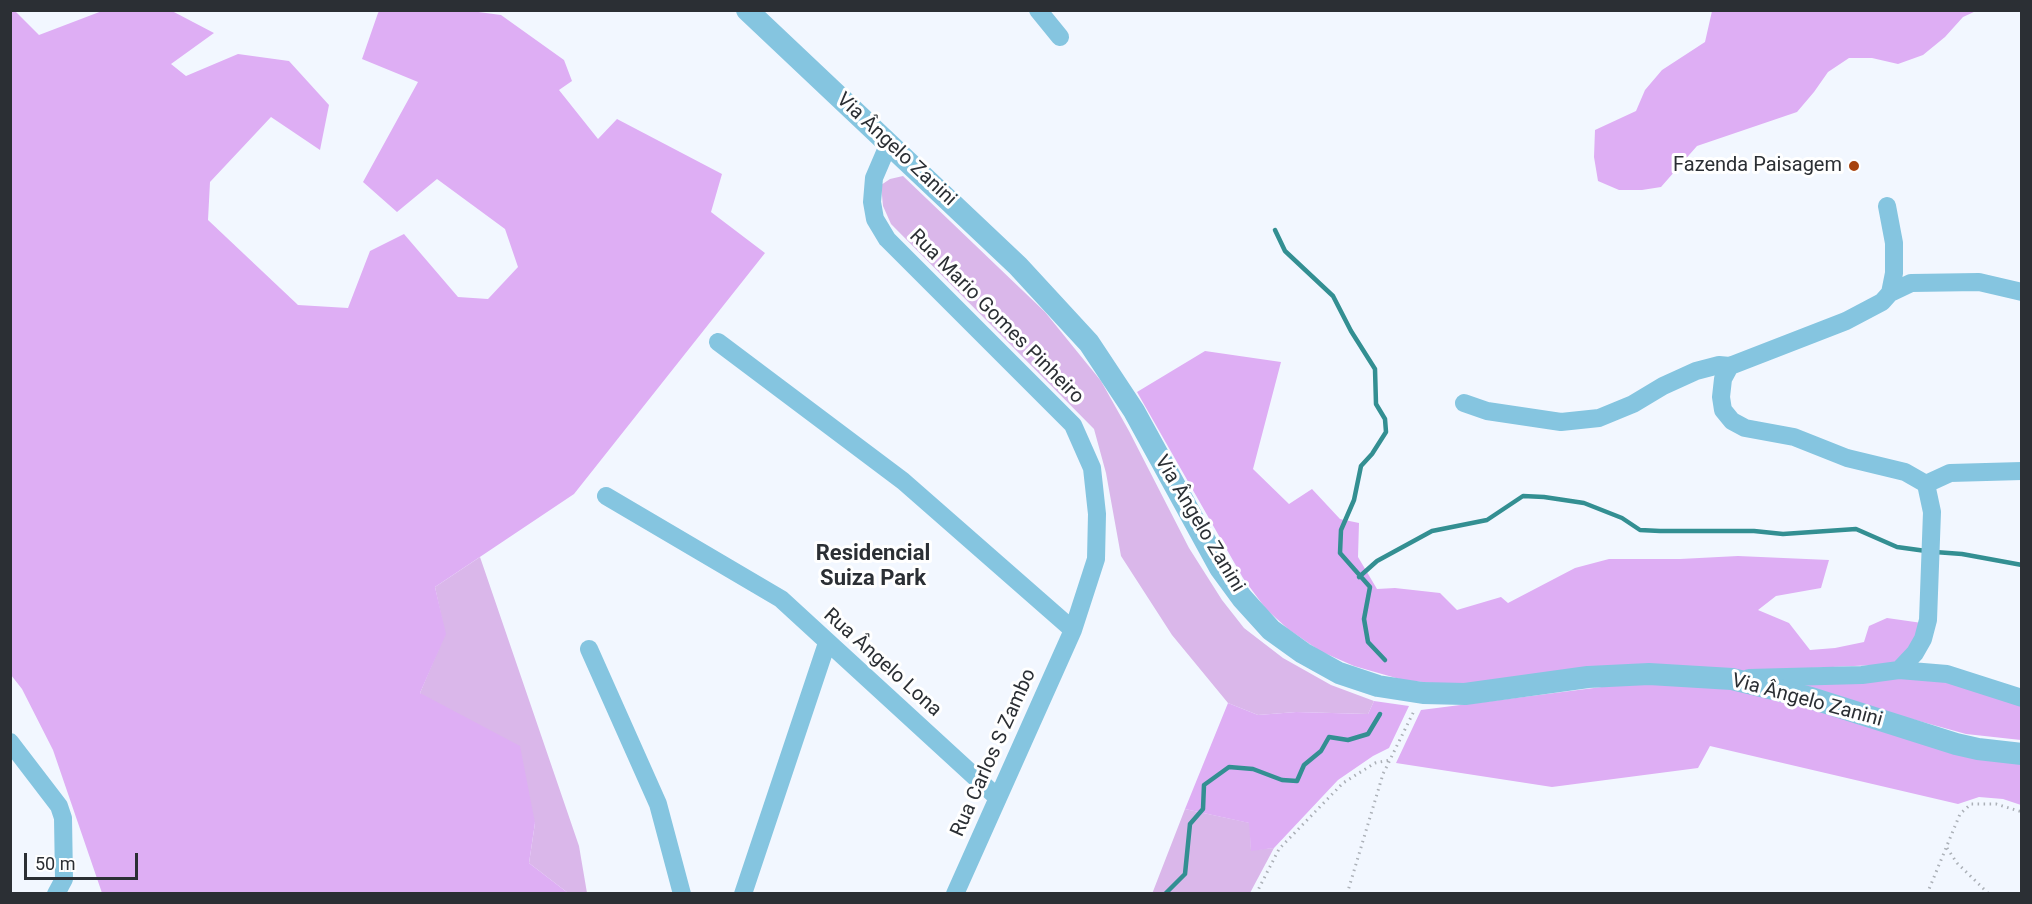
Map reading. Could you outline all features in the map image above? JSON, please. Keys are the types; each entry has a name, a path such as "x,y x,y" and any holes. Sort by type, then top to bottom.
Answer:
{"street":[{"name":"Via Ângelo Zanini","path":"747,10 1018,266 1089,343 1134,411 1220,568 1242,598 1271,630 1303,653 1339,673 1378,686 1423,693 1465,694 1588,677 1639,675 1732,679 1811,698 1956,744 1987,751 2022,754"},
{"path":"1038,10 1060,37"},
{"name":"Rua Mario Gomes Pinheiro","path":"889,143 874,178 872,202 875,219 886,239 1073,425 1092,468 1097,513 1096,559 1073,630"},
{"path":"1887,206 1894,243 1894,273 1890,293"},
{"path":"1464,403 1486,411 1561,422 1599,418 1634,404 1663,386 1696,371 1719,365 1730,366 1846,321 1882,302 1890,293 1911,283 1979,282 2022,292"},
{"path":"718,342 903,482 1073,630"},
{"path":"1730,366 1723,380 1721,397 1723,410 1732,421 1745,428 1794,436 1847,458 1905,472 1926,484 1932,512 1928,620 1923,639 1915,654 1899,670"},
{"path":"1926,484 1950,472 2022,471"},
{"name":"Rua Ângelo Lona","path":"606,496 781,599 998,798"},
{"name":"Rua Carlos S Zambo","path":"955,894 1073,630"},
{"path":"743,894 827,643"},
{"path":"589,650 658,804 682,894"},
{"path":"1732,679 1862,675 1899,670 1947,674 2022,698"},
{"path":"10,742 59,806 63,818 64,879 56,894"}],"path":[{"path":"1347,894 1383,774 1423,693"},
{"path":"1256,894 1279,849 1342,783 1375,763 1390,760"},
{"path":"1927,894 1960,814 1971,804 1996,804 2022,812"},
{"path":"1947,848 1957,863 1989,894"}],"shaded area":[{"path":"380,10 471,11 501,15 564,60 572,81 559,90 598,139 617,119 722,174 711,212 765,253 574,494 435,587 446,634 420,693 520,746 535,823 529,863 568,893 102,893 53,750 22,689 11,675 11,11 15,11 39,35 102,11 172,11 214,33 171,64 186,76 238,54 289,61 329,105 320,150 271,117 210,182 208,220 298,305 348,308 370,251 404,234 458,297 488,299 518,267 505,229 437,179 397,212 363,182 418,82 362,59 378,13"},
{"path":"1712,10 1976,11 1963,17 1945,37 1923,55 1898,64 1872,58 1849,58 1828,72 1797,112 1697,146 1661,187 1619,190 1598,181 1594,157 1595,130 1636,111 1645,90 1662,70 1705,42"},
{"path":"903,176 1045,312 1101,381 1189,548 1222,600 1244,628 1283,658 1331,685 1374,701 1368,714 1296,712 1258,715 1228,703 1172,635 1121,556 1106,473 1094,429 891,224 883,206 881,185 890,179"},
{"path":"1205,351 1281,362 1253,469 1289,504 1312,489 1340,519 1359,523 1358,557 1377,589 1395,588 1440,593 1457,610 1501,597 1508,603 1575,568 1609,559 1738,556 1829,560 1821,588 1776,596 1758,610 1789,623 1810,650 1864,642 1869,626 1887,618 1922,623 1922,631 1896,664 1452,685 1403,680 1354,666 1320,651 1288,629 1266,609 1243,578 1137,392"},
{"path":"480,557 579,846 587,893 568,893 529,863 535,823 420,693 445,634 435,587"},
{"path":"1905,678 1944,681 2021,704 2021,740 1966,734 1785,684"},
{"path":"1641,682 1730,686 2021,762 2021,805 2003,799 1979,797 1958,804 1710,746 1698,768 1552,787 1396,763 1421,710"},
{"path":"1374,701 1409,706 1389,748 1338,780 1274,848 1251,851 1249,823 1185,809 1228,703 1258,715 1296,712 1368,714"},
{"path":"1185,809 1250,823 1251,850 1274,848 1250,893 1152,894"}],"waterway":[{"path":"1275,230 1285,251 1333,296 1351,331 1375,369 1376,404 1385,419 1386,432 1361,466 1354,500 1341,530 1340,553 1370,587 1364,619 1368,642 1385,660"},
{"path":"1359,577 1377,561 1432,531 1487,520 1523,496 1584,503 1622,518 1640,530 1754,531 1783,534 1856,529 1897,547 1926,551"},
{"path":"1935,552 1962,554 2022,565"},
{"path":"1165,894 1185,874 1190,824 1203,809 1204,785 1229,767 1253,769 1282,780 1297,781 1304,765 1321,751 1329,737 1348,740 1368,734 1380,714"}],"place":[{"name":"Fazenda Paisagem","path":"1854,166"}],"district":[{"name":"Residencial Suiza Park","path":"873,566"}]}
